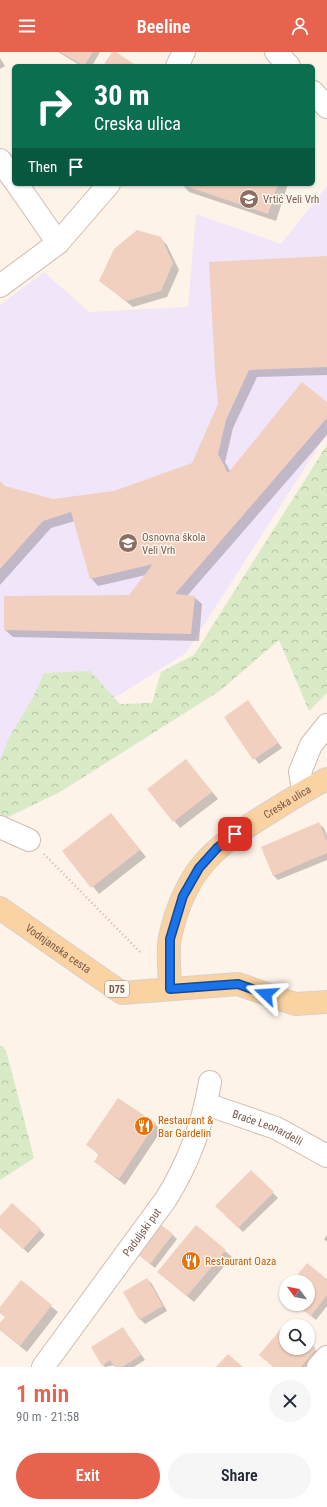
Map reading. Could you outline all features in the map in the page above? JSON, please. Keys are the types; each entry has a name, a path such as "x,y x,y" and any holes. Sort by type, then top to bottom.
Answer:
{"main road":[{"name":"Creska ulica","path":"170,989 170,939 183,896 199,868 217,848 235,834 303,790 327,779"},
{"name":"Vodnjanska cesta","path":"0,908 122,993 238,984 295,1004 327,1002"}],"street":[{"path":"178,64 184,52"},
{"path":"276,52 287,64"},
{"path":"315,94 327,107"},
{"path":"0,160 12,177"},
{"path":"18,186 58,243"},
{"path":"0,286 58,243 107,186"},
{"path":"303,790 300,772 311,744 327,725"},
{"path":"0,827 29,840"},
{"name":"Paduljski put","path":"43,1367 166,1199 182,1173 196,1140 206,1104 210,1082"},
{"name":"Braće Leonardelli","path":"206,1104 276,1128 327,1156"},
{"path":"318,1367 327,1357"}],"path":[{"path":"29,840 140,952"}],"shaded area":[{"name":"Osnovna škola Veli Vrh","path":"327,186 327,433 186,653 0,770 0,305 44,272 89,312 188,307 196,214 281,244"}],"green space":[{"path":"327,445 327,693 309,711 279,640 221,690 60,792 6,818 0,816 0,760 10,736 33,697 44,673 90,671 120,704 152,703 161,672 194,655"},
{"path":"0,1045 6,1050 34,1158 0,1180"}],"building":[{"path":"60,52 93,52 85,64 81,64"},
{"path":"112,52 116,52 134,64 104,64"},
{"name":"Vrtić Veli Vrh","path":"186,186 277,186 268,214"},
{"path":"137,230 161,237 173,263 161,291 126,301 99,281 114,249"},
{"path":"327,256 327,367 249,370 226,420 218,454 228,473 302,382 327,402 327,418 175,594 195,596 191,634 4,630 4,596 129,595 153,564 90,579 71,512 43,521 0,569 0,481 5,486 53,499 114,491 192,463 218,404 209,262"},
{"path":"248,700 278,743 253,760 224,717"},
{"path":"186,759 212,792 173,822 147,789"},
{"path":"111,813 140,850 91,888 62,851"},
{"path":"319,822 327,841 327,853 273,876 261,847"},
{"path":"118,1098 156,1123 119,1179 94,1162 99,1154 86,1145"},
{"path":"251,1170 274,1192 238,1228 215,1206"},
{"path":"12,1203 41,1229 23,1249 0,1228 0,1216"},
{"path":"160,1224 173,1234 150,1264 137,1254"},
{"name":"Restaurant Oaza","path":"196,1225 226,1250 187,1296 157,1272"},
{"path":"307,1263 327,1279 327,1295 315,1311 315,1275 298,1275"},
{"path":"147,1278 163,1306 139,1320 123,1292"},
{"path":"21,1280 52,1305 20,1346 0,1330 0,1323 5,1317 0,1313 0,1307"},
{"path":"304,1311 315,1311 311,1316"},
{"path":"123,1327 141,1355 122,1367 115,1367 110,1360 102,1366 91,1347"},
{"path":"279,1331 279,1355 311,1355 301,1367 273,1367 259,1355"},
{"path":"228,1354 243,1367 216,1367"}],"place":[{"name":"Vrtić Veli Vrh","path":"249,199"},
{"name":"Osnovna škola Veli Vrh","path":"128,543"},
{"name":"Restaurant & Bar Gardelin","path":"144,1126"},
{"name":"Restaurant Oaza","path":"191,1261"}],"route":[{"path":"235,834 217,848 199,868 183,896 170,939 170,989 238,984 266,994"}]}
